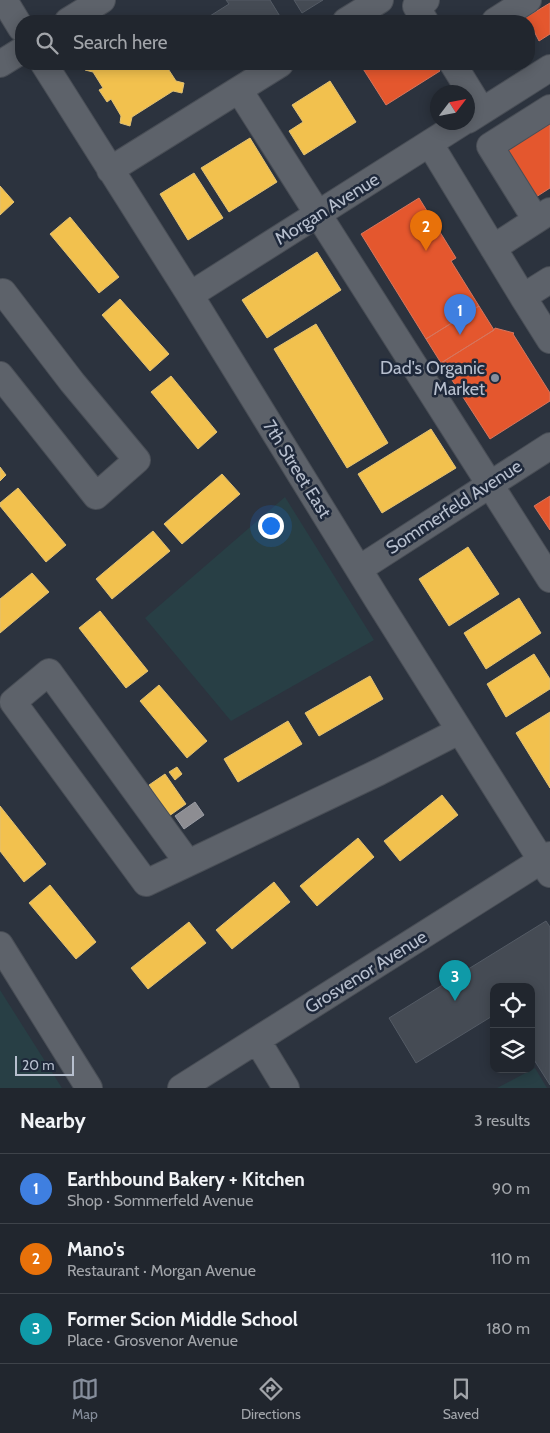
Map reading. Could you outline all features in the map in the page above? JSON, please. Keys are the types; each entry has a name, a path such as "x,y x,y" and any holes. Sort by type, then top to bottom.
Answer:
{"street":[{"path":"4,0 15,18"},
{"path":"78,15 102,0"},
{"path":"356,15 380,0"},
{"path":"421,15 416,6 426,0"},
{"path":"505,15 528,0"},
{"path":"0,64 15,55"},
{"name":"7th Street East","path":"48,70 190,295 459,731 547,863"},
{"path":"110,170 271,70"},
{"path":"455,70 460,85"},
{"path":"543,72 550,100"},
{"name":"Morgan Avenue","path":"475,115 543,72"},
{"path":"239,90 550,579"},
{"path":"493,248 543,215 490,146 550,108"},
{"name":"Morgan Avenue","path":"190,295 452,130"},
{"path":"430,144 550,340"},
{"path":"523,297 550,280"},
{"path":"0,294 3,292 72,382 137,460 96,496 0,375"},
{"name":"Sommerfeld Avenue","path":"359,569 550,446"},
{"path":"188,863 49,672 13,702 146,883 188,863 379,772 459,731"},
{"name":"Grosvenor Avenue","path":"181,1088 547,863"},
{"path":"0,945 90,1088"},
{"path":"257,1040 286,1088"}],"green space":[{"path":"285,497 374,640 231,721 145,618"},
{"path":"0,990 62,1088 0,1088"},
{"path":"535,1068 547,1088 497,1088 526,1073 535,1073"}],"building: Homes":[{"path":"85,70 169,70 176,81 184,83 182,93 173,91 132,117 130,126 120,123 121,116 111,99 107,102 99,90 103,88 93,72"},
{"path":"330,81 356,122 304,155 289,131 303,122 292,105"},
{"path":"250,138 277,182 229,212 201,168"},
{"path":"194,173 223,218 188,240 160,194"},
{"path":"0,186 14,202 0,215"},
{"path":"70,217 119,277 99,293 50,234"},
{"path":"317,252 341,290 267,338 242,300"},
{"path":"120,299 169,354 150,371 102,315"},
{"path":"316,324 388,443 347,468 274,349"},
{"path":"171,376 217,432 198,449 151,392"},
{"path":"431,429 456,468 382,513 358,474"},
{"path":"0,467 6,475 0,481"},
{"path":"222,474 240,494 182,544 164,524"},
{"path":"18,488 66,545 46,562 0,506 0,503"},
{"path":"153,531 170,551 112,599 96,579"},
{"path":"468,547 499,594 449,626 419,579"},
{"path":"32,573 49,592 0,633 0,599"},
{"path":"519,598 541,633 486,669 464,633"},
{"path":"100,611 148,671 126,688 79,628"},
{"path":"534,654 550,679 550,689 506,717 487,684"},
{"path":"370,676 383,699 319,736 305,713"},
{"path":"159,685 207,741 187,758 140,701"},
{"path":"550,712 550,788 516,733"},
{"path":"288,721 302,744 238,782 224,759"},
{"path":"177,767 182,774 175,780 169,772"},
{"path":"165,774 186,804 169,816 149,785"},
{"path":"442,795 458,815 400,861 384,841"},
{"path":"0,806 46,864 24,882 0,851"},
{"path":"358,838 374,857 317,906 300,886"},
{"path":"274,882 290,902 232,949 216,930"},
{"path":"50,885 96,942 76,959 29,903"},
{"path":"189,922 206,943 148,989 131,968"}],"building: Shops":[{"path":"550,3 550,34 539,41 535,33 535,15 530,15"},
{"path":"364,70 439,70 440,71 386,105"},
{"path":"550,114 550,188 536,197 502,144"},
{"path":"419,198 456,258 451,261 479,306 426,339 361,234"},
{"path":"479,306 494,330 441,363 426,339"},
{"name":"Dad's Organic Market","path":"495,328 514,333 550,393 550,401 490,439 441,363"},
{"path":"550,496 550,530 534,506"}],"building: Industry":[{"path":"195,802 204,815 184,829 175,816"}],"building: Other":[{"path":"226,0 270,0 279,15 212,15 229,4"},
{"path":"294,0 323,0 302,13"},
{"path":"546,921 550,927 550,1085 535,1061 535,983 490,983 490,1017 416,1063 389,1018"}],"place":[{"name":"Mano's","path":"426,251"},
{"name":"Earthbound Bakery + Kitchen","path":"460,335"},
{"name":"Dad's Organic Market","path":"495,378"},
{"name":"Former Scion Middle School","path":"455,1001"}]}
